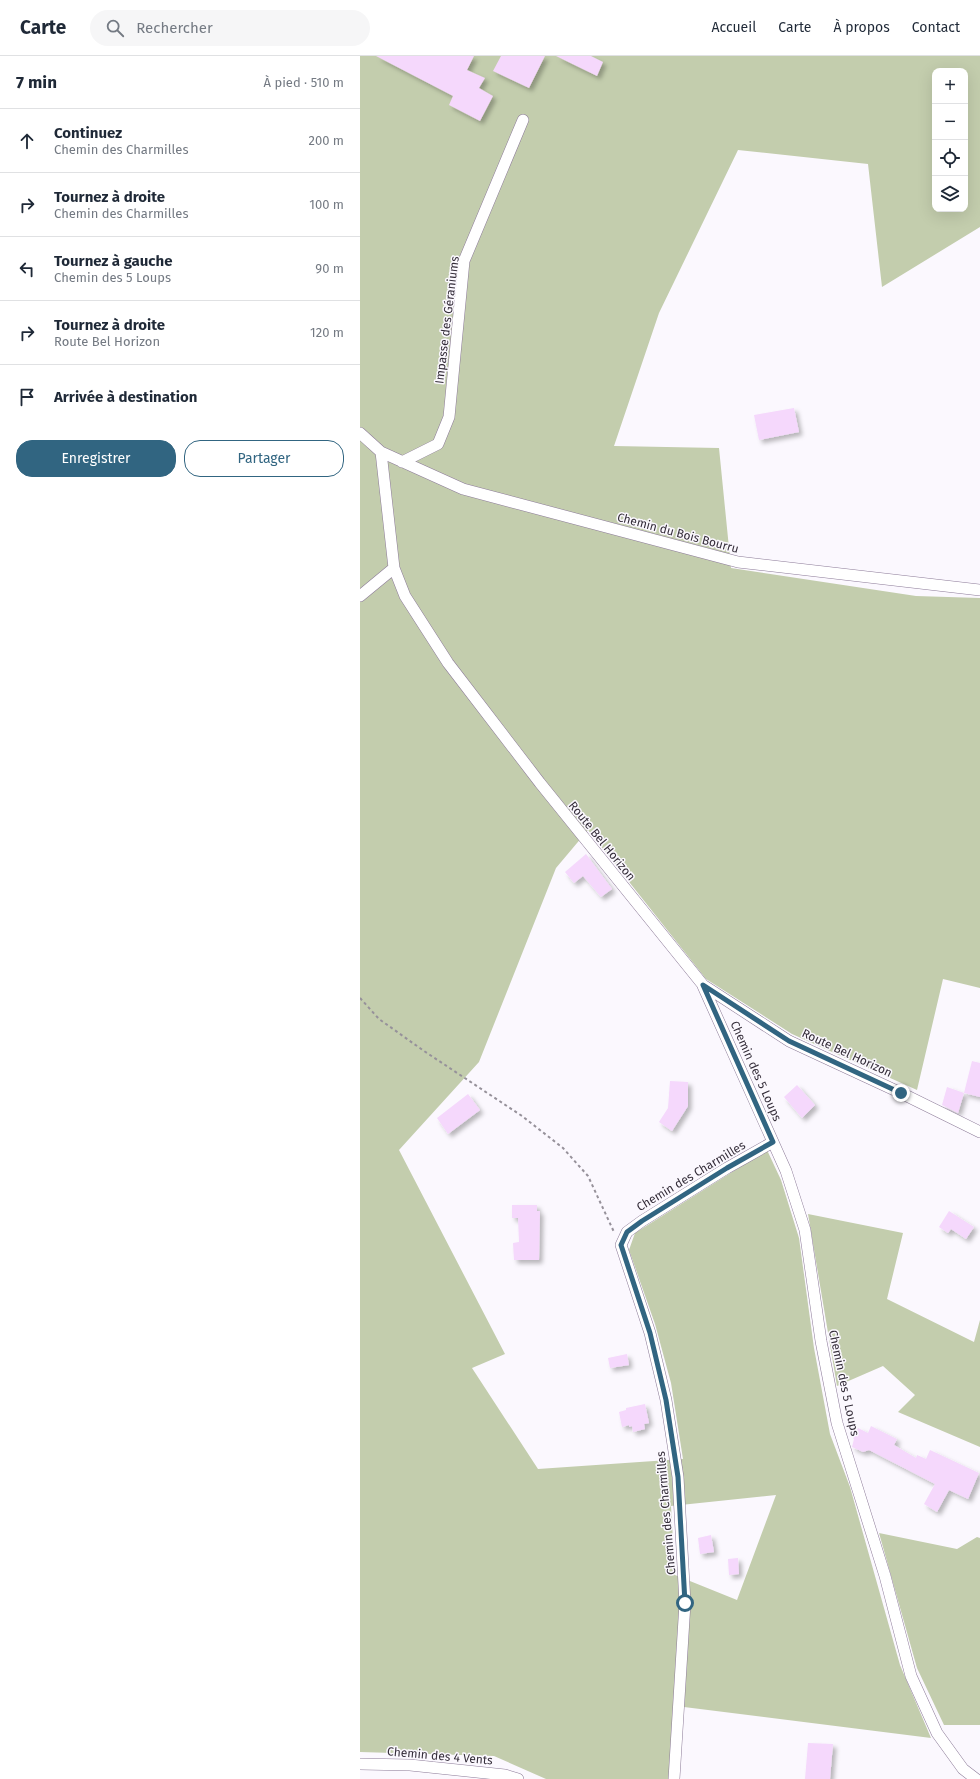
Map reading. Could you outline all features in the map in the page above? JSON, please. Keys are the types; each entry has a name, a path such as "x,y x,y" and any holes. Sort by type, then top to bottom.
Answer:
{"street":[{"name":"Impasse des Géraniums","path":"402,462 438,444 449,417 464,261 523,120"},
{"path":"360,433 381,452"},
{"name":"Chemin du Bois Bourru","path":"381,452 463,489 738,562 980,590"},
{"name":"Route Bel Horizon","path":"381,452 394,568 405,596 448,664 540,783 703,985 789,1041 901,1093 980,1132"},
{"path":"360,596 394,568"},
{"name":"Chemin des 5 Loups","path":"703,985 786,1171 805,1230 821,1341 837,1423 885,1576 911,1676 937,1733 964,1769 976,1779"},
{"name":"Chemin des Charmilles","path":"674,1779 685,1603 678,1477 666,1400 650,1333 621,1245 627,1232 642,1221 727,1168 773,1142"},
{"name":"Chemin des 4 Vents","path":"360,1764 410,1765 505,1775 518,1779"}],"path":[{"path":"360,998 379,1019 481,1090 522,1116 564,1148 588,1176 604,1215 621,1245"}],"green space":[{"path":"360,56 980,56 980,227 882,287 868,164 738,150 659,313 614,446 719,448 731,568 916,596 980,598 980,988 943,979 917,1090 792,1034 706,979 588,830 556,868 479,1062 399,1150 505,1354 472,1368 538,1469 683,1459 671,1383 655,1324 629,1250 635,1233 767,1150 781,1180 799,1238 814,1348 830,1434 850,1487 900,1665 931,1738 676,1706 670,1779 546,1779 494,1756 360,1752","holes":["776,1495 737,1600 675,1575 671,1506"]},
{"path":"808,1214 903,1233 887,1299 974,1342 980,1320 980,1447 898,1412 915,1395 883,1366 837,1386"},
{"path":"879,1533 957,1549 977,1537 980,1538 980,1725 944,1725 917,1668"}],"building":[{"path":"376,56 474,56 467,70 485,78 479,88 493,96 480,121 449,105 453,96"},
{"path":"501,56 545,56 529,88 493,71"},
{"path":"556,56 591,56 603,62 597,76"},
{"path":"794,408 799,432 759,440 754,415"},
{"path":"586,854 612,889 601,897 583,876 574,883 565,872"},
{"path":"972,1061 980,1063 980,1097 964,1093"},
{"path":"670,1081 688,1082 688,1106 672,1131 659,1122 668,1108"},
{"path":"797,1085 815,1105 802,1118 784,1097"},
{"path":"947,1087 964,1093 958,1113 942,1105"},
{"path":"468,1094 480,1110 448,1134 437,1118"},
{"path":"512,1205 537,1205 537,1211 540,1211 539,1260 514,1260 513,1243 519,1242 518,1218 512,1218"},
{"path":"949,1211 974,1227 966,1239 951,1229 948,1233 939,1227"},
{"path":"627,1354 629,1365 610,1368 608,1358"},
{"path":"645,1404 649,1423 644,1424 645,1429 633,1432 632,1426 629,1427 629,1425 622,1427 619,1412 626,1410 626,1408"},
{"path":"871,1426 897,1439 894,1445 916,1458 917,1455 926,1459 930,1450 979,1473 968,1499 949,1490 937,1512 924,1504 935,1484 869,1450 863,1452 852,1447 853,1438 858,1428 868,1433"},
{"path":"711,1535 714,1552 700,1554 698,1538"},
{"path":"738,1558 739,1574 729,1575 728,1559"},
{"path":"808,1743 833,1744 830,1779 805,1779"}],"route":[{"path":"685,1603 678,1477 666,1400 650,1333 621,1245 627,1232 642,1221 727,1168 773,1142 703,985 789,1041 901,1093"}]}
